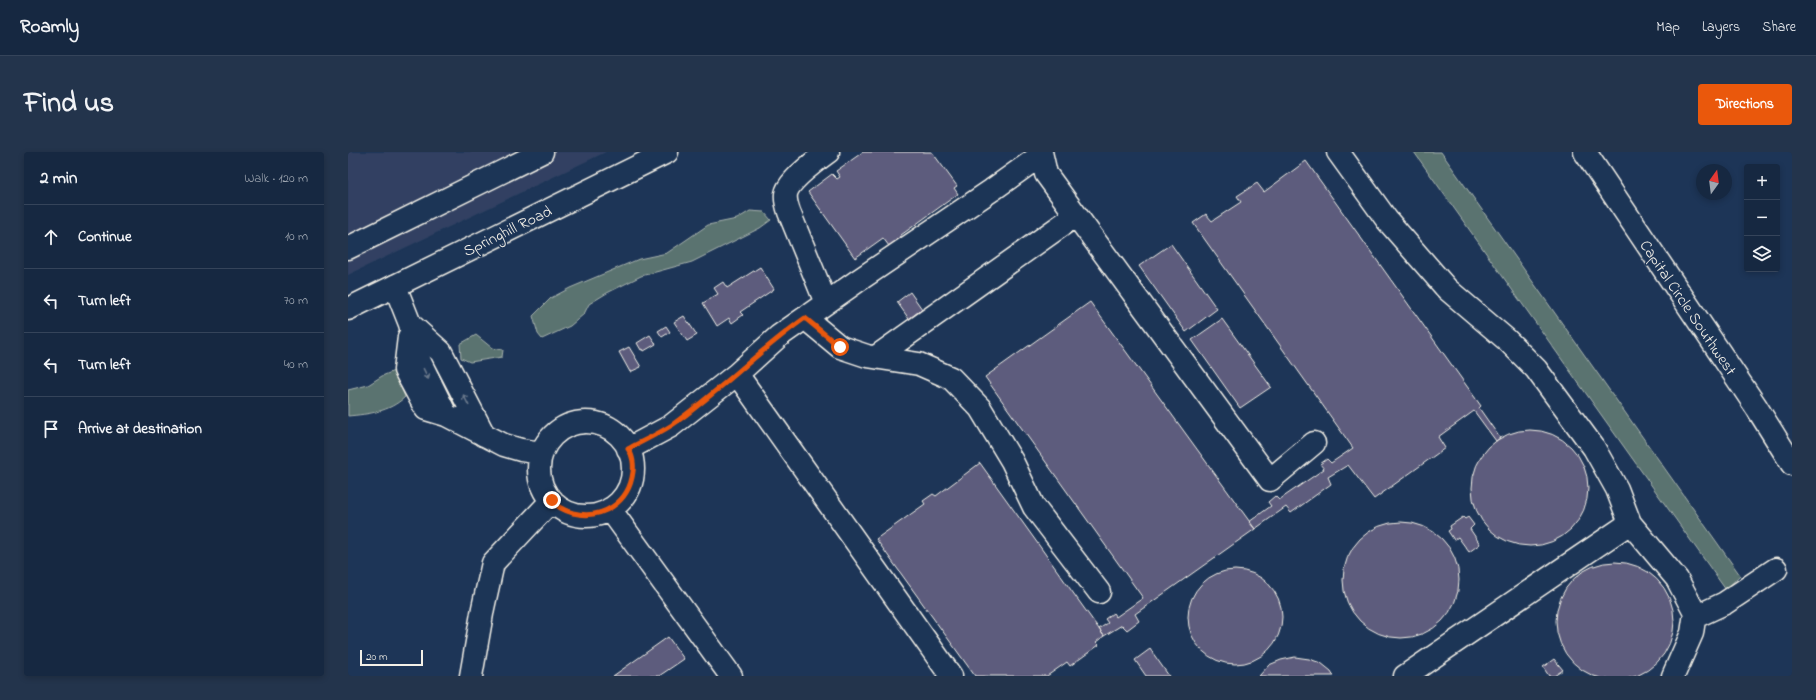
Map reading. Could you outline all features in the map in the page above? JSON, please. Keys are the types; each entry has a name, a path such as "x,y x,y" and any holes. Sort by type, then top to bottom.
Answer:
{"main road":[{"path":"348,248 542,152"},
{"name":"Springhill Road","path":"348,309 667,152"},
{"path":"826,303 786,203 786,192 793,181 828,152"},
{"path":"1338,152 1387,220 1447,289 1507,340 1536,370 1594,448 1617,489 1630,523 1677,579 1695,613 1692,633 1673,676"},
{"name":"Capital Circle Southwest","path":"1585,152 1757,408 1792,464"},
{"path":"628,449 671,426 737,374 779,336 1041,154 1046,174 1270,480 1314,443"},
{"path":"876,357 1076,215"},
{"path":"395,286 410,324 418,358 446,415 504,445 521,450 542,453"},
{"path":"805,318 840,347 876,357 919,364 951,378 980,408 1012,461 1034,507 1099,592"},
{"path":"410,324 441,352 484,435"},
{"path":"737,374 951,676"},
{"path":"582,422 597,423 611,428 623,438 628,449 634,466 632,481 625,496 610,509 599,514 583,516 567,512 552,500 544,490 539,475 542,453 545,445 555,433 568,425 582,422"},
{"path":"471,676 483,608 493,563 552,500"},
{"path":"610,509 731,676"},
{"path":"1405,676 1630,523"},
{"path":"1695,617 1726,603 1776,569"}],"shaded area":[{"path":"348,152 606,152 348,275"}],"green space":[{"path":"1414,152 1441,152 1740,575 1726,590"},
{"path":"750,211 764,212 771,220 760,228 692,262 641,276 607,293 589,304 584,314 570,326 542,339 538,334 533,316 551,298 570,288 639,259 667,253 708,225 737,219"},
{"path":"476,335 492,348 503,350 502,357 470,362 461,358 460,344"},
{"path":"394,371 405,397 399,402 385,409 371,413 348,416 348,390 368,385 382,376"}],"building":[{"path":"863,152 932,152 957,186 954,188 958,194 901,235 900,239 889,246 883,238 855,258 808,192 832,174 837,179 840,177 836,171"},
{"path":"1306,161 1481,406 1479,408 1500,438 1496,441 1474,411 1438,437 1445,448 1374,499 1348,465 1328,477 1331,484 1291,513 1286,507 1255,529 1249,522 1271,506 1268,502 1275,496 1279,500 1324,469 1320,464 1327,459 1331,463 1353,448 1193,223 1206,214 1212,221 1241,202 1237,196 1257,183 1264,192"},
{"path":"1171,244 1217,309 1186,332 1139,266"},
{"path":"760,267 774,289 740,312 743,315 732,323 729,318 717,326 703,303 718,294 714,288 723,282 727,288"},
{"path":"910,292 922,309 909,319 897,302"},
{"path":"1090,302 1255,529 1135,614 1139,621 1127,630 1122,625 1104,636 1099,629 1108,623 1105,619 1113,613 1116,617 1143,598 985,377"},
{"path":"684,316 697,335 687,341 674,322"},
{"path":"1222,319 1271,387 1240,408 1192,340"},
{"path":"666,326 670,332 662,337 658,331"},
{"path":"650,335 656,344 644,351 643,349 641,350 637,343"},
{"path":"629,347 641,367 630,372 619,352"},
{"path":"1530,430 1552,434 1571,447 1584,466 1588,488 1584,510 1571,529 1552,542 1530,546 1508,542 1489,529 1476,510 1472,488 1476,466 1489,447 1508,434"},
{"path":"980,463 1104,636 1096,642 1099,645 1070,666 1067,662 1047,676 975,676 876,539 925,504 923,501 933,494 936,496"},
{"path":"1463,517 1465,519 1468,517 1474,525 1470,529 1480,544 1469,552 1458,537 1454,540 1448,531 1451,529 1450,526"},
{"path":"1401,522 1423,526 1442,539 1455,558 1459,580 1455,602 1442,621 1423,634 1401,638 1379,634 1360,621 1347,602 1343,580 1347,558 1360,539 1379,526"},
{"path":"1615,562 1638,566 1657,579 1670,598 1674,621 1670,644 1657,663 1638,676 1615,680 1592,676 1573,663 1560,644 1556,621 1560,598 1573,579 1592,566"},
{"path":"1235,570 1253,574 1268,584 1278,599 1282,617 1278,635 1268,650 1253,660 1235,664 1217,660 1202,650 1192,635 1188,617 1192,599 1202,584 1217,574"},
{"path":"668,637 684,659 659,676 613,676"},
{"path":"1150,649 1169,676 1146,676 1135,660"},
{"path":"1295,657 1321,663 1331,671 1334,676 1259,676 1269,665 1281,660"},
{"path":"1554,659 1563,670 1554,676 1549,676 1543,667"}],"route":[{"path":"552,500 567,512 583,516 599,514 614,507 625,496 632,481 634,466 628,449 671,426 737,374 779,336 805,318 840,347"}]}
